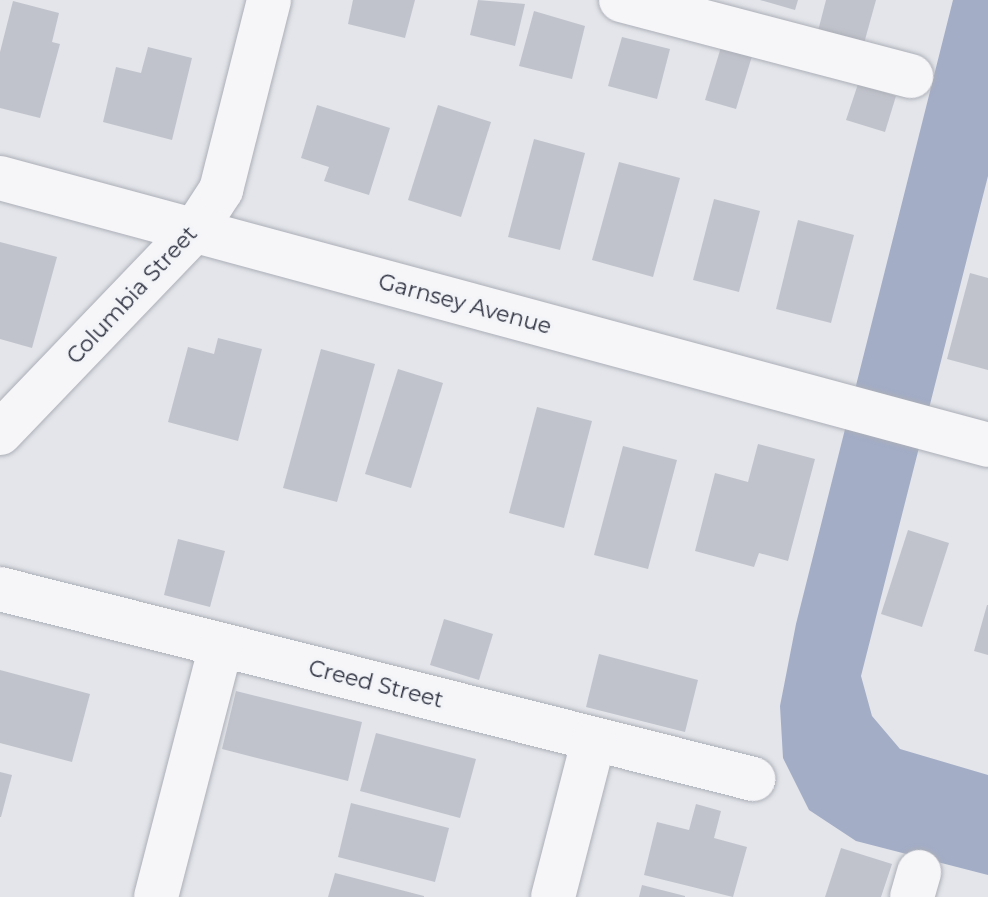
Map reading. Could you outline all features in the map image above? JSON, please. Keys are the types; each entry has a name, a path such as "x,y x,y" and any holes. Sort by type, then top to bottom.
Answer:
{"street":[{"name":"Columbia Street","path":"0,433 195,230 221,190 269,0"},
{"path":"621,0 911,76"},
{"name":"Garnsey Avenue","path":"0,178 988,445"},
{"name":"Creed Street","path":"0,589 753,779"},
{"path":"156,897 221,645"},
{"path":"553,897 594,739"}],"water":[{"path":"953,0 988,0 988,176 861,676 872,716 900,749 988,775 988,875 856,841 809,810 783,758 780,706 796,624"}],"building":[{"path":"353,0 415,0 405,38 348,24"},
{"path":"478,0 525,4 515,46 470,35"},
{"path":"760,0 798,0 795,10"},
{"path":"826,0 876,0 863,47 817,35"},
{"path":"13,1 59,13 52,42 60,44 40,118 0,108 0,52"},
{"path":"534,11 585,26 572,79 519,66"},
{"path":"622,37 670,49 657,99 608,86"},
{"path":"148,47 192,58 172,140 103,122 116,67 141,73"},
{"path":"721,47 752,56 736,109 705,100"},
{"path":"858,84 896,96 885,132 846,120"},
{"path":"317,105 390,128 369,195 324,181 329,167 301,158"},
{"path":"438,105 491,122 461,217 408,200"},
{"path":"534,139 585,153 560,250 508,237"},
{"path":"619,162 680,178 653,277 592,260"},
{"path":"714,199 760,211 739,292 693,280"},
{"path":"798,220 854,235 831,323 776,309"},
{"path":"0,242 57,257 32,348 0,339"},
{"path":"970,273 988,278 988,370 947,359"},
{"path":"218,338 262,349 238,441 168,422 188,347 214,354"},
{"path":"321,349 375,364 337,502 283,488"},
{"path":"398,369 443,383 411,488 365,474"},
{"path":"537,407 592,421 564,528 509,513"},
{"path":"758,444 815,459 788,561 759,553 754,567 695,551 715,473 748,482"},
{"path":"623,446 677,460 648,569 594,555"},
{"path":"908,530 949,543 922,627 881,614"},
{"path":"178,539 225,551 210,607 164,595"},
{"path":"988,605 988,655 974,651"},
{"path":"444,619 493,634 479,680 430,665"},
{"path":"599,654 698,680 685,732 586,707"},
{"path":"0,670 90,694 72,762 0,743"},
{"path":"236,691 362,722 348,781 222,749"},
{"path":"376,733 476,759 460,818 360,791"},
{"path":"0,772 12,775 1,817 0,817"},
{"path":"351,803 449,828 435,882 338,857"},
{"path":"696,804 721,811 714,838 747,847 733,897 644,875 657,822 689,830"},
{"path":"841,848 892,864 881,897 825,897"},
{"path":"335,873 424,896 424,897 328,897"},
{"path":"642,885 685,896 685,897 639,897"}]}
